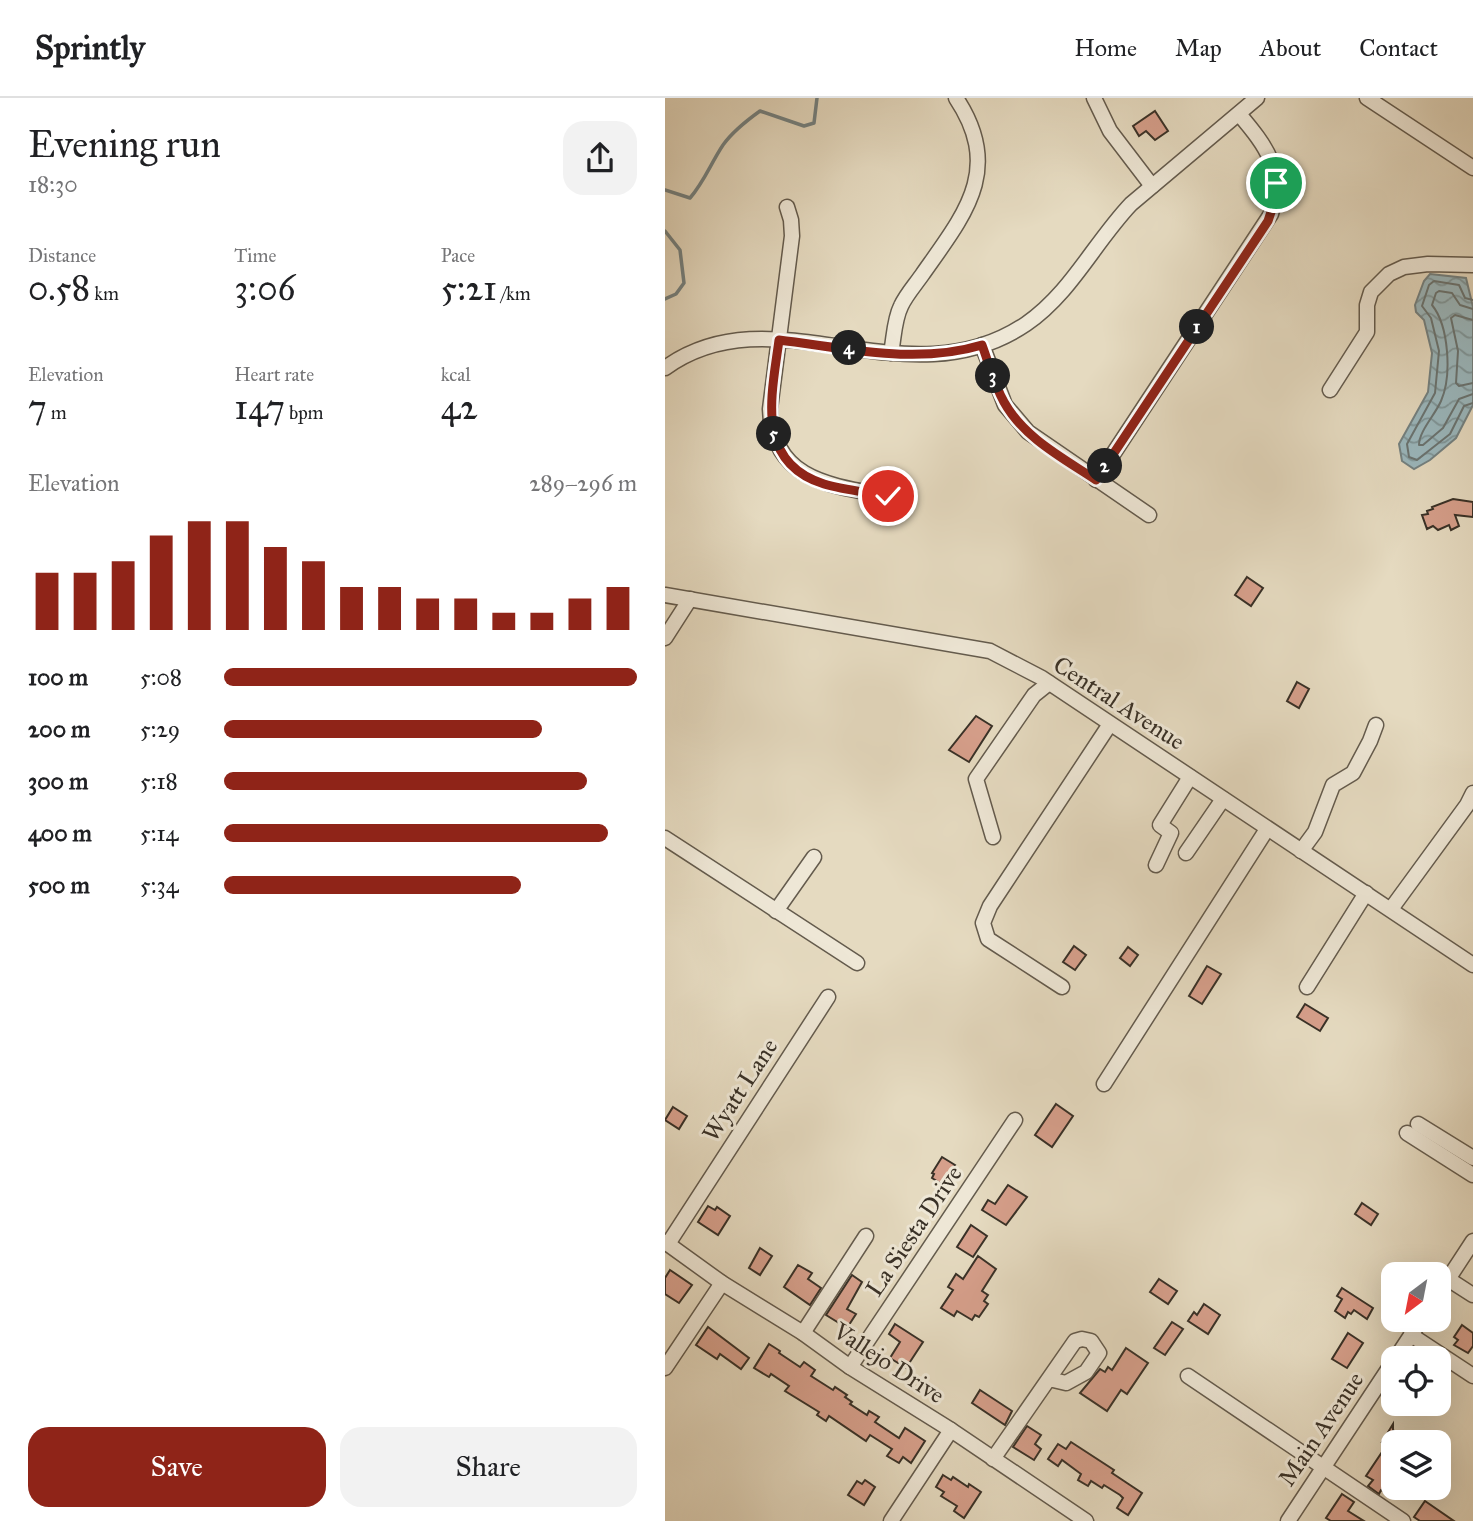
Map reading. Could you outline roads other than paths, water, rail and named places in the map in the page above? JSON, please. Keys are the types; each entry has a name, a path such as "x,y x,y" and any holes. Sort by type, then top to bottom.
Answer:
{"street":[{"path":"891,354 896,319 903,302 960,221 976,182 976,140 969,120 956,98"},
{"path":"1094,98 1110,131 1152,186"},
{"path":"665,368 713,343 745,338 891,354 943,354 982,345 1024,325 1055,300 1075,278 1114,221 1257,98"},
{"path":"1367,98 1473,168"},
{"path":"1096,480 1271,214 1276,191 1274,167 1264,145 1240,114"},
{"path":"786,207 791,220 792,236 771,417 773,433 794,467 821,483 888,496"},
{"path":"1330,390 1367,332 1367,306 1371,292 1389,274 1404,267 1472,261"},
{"path":"982,345 997,389 1016,419 1041,443 1149,515"},
{"name":"Central Avenue","path":"665,595 990,651 1049,683 1473,965"},
{"path":"665,638 690,599"},
{"path":"993,837 977,779 1034,695 1049,683"},
{"path":"1062,987 988,939 983,923 990,906 1110,724"},
{"path":"1301,851 1315,832 1333,785 1353,773 1376,725"},
{"path":"1156,865 1171,833 1160,825 1190,777"},
{"path":"1391,909 1473,793"},
{"path":"1186,853 1223,799"},
{"path":"1104,1084 1267,829"},
{"path":"665,838 857,963"},
{"path":"776,911 814,857"},
{"path":"1307,987 1366,893"},
{"name":"Wyatt Lane","path":"666,1243 828,998"},
{"name":"La Siesta Drive","path":"850,1367 1016,1120"},
{"path":"1473,1158 1412,1129 1473,1175"},
{"path":"803,1333 866,1236"},
{"path":"1451,1274 1473,1241"},
{"name":"Vallejo Drive","path":"666,1243 850,1367 951,1430 1056,1508 1086,1521"},
{"path":"1451,1281 1473,1295"},
{"path":"665,1368 722,1283"},
{"name":"Main Avenue","path":"1404,1346 1413,1332"},
{"path":"1411,1335 1473,1376"},
{"path":"1188,1376 1402,1521"},
{"path":"993,1459 1049,1379"},
{"name":"Main Avenue","path":"1288,1521 1381,1380"},
{"path":"891,1521 951,1430"}],"water":[{"path":"1430,274 1466,278 1473,307 1473,405 1456,438 1430,460 1414,469 1402,461 1399,444 1428,392 1432,353 1424,320 1416,312 1415,305 1424,281"}],"waterway":[{"path":"665,190 690,198 727,140 760,111 804,126 814,123 817,98"},
{"path":"665,231 680,250 684,283 676,294 665,299"}]}
